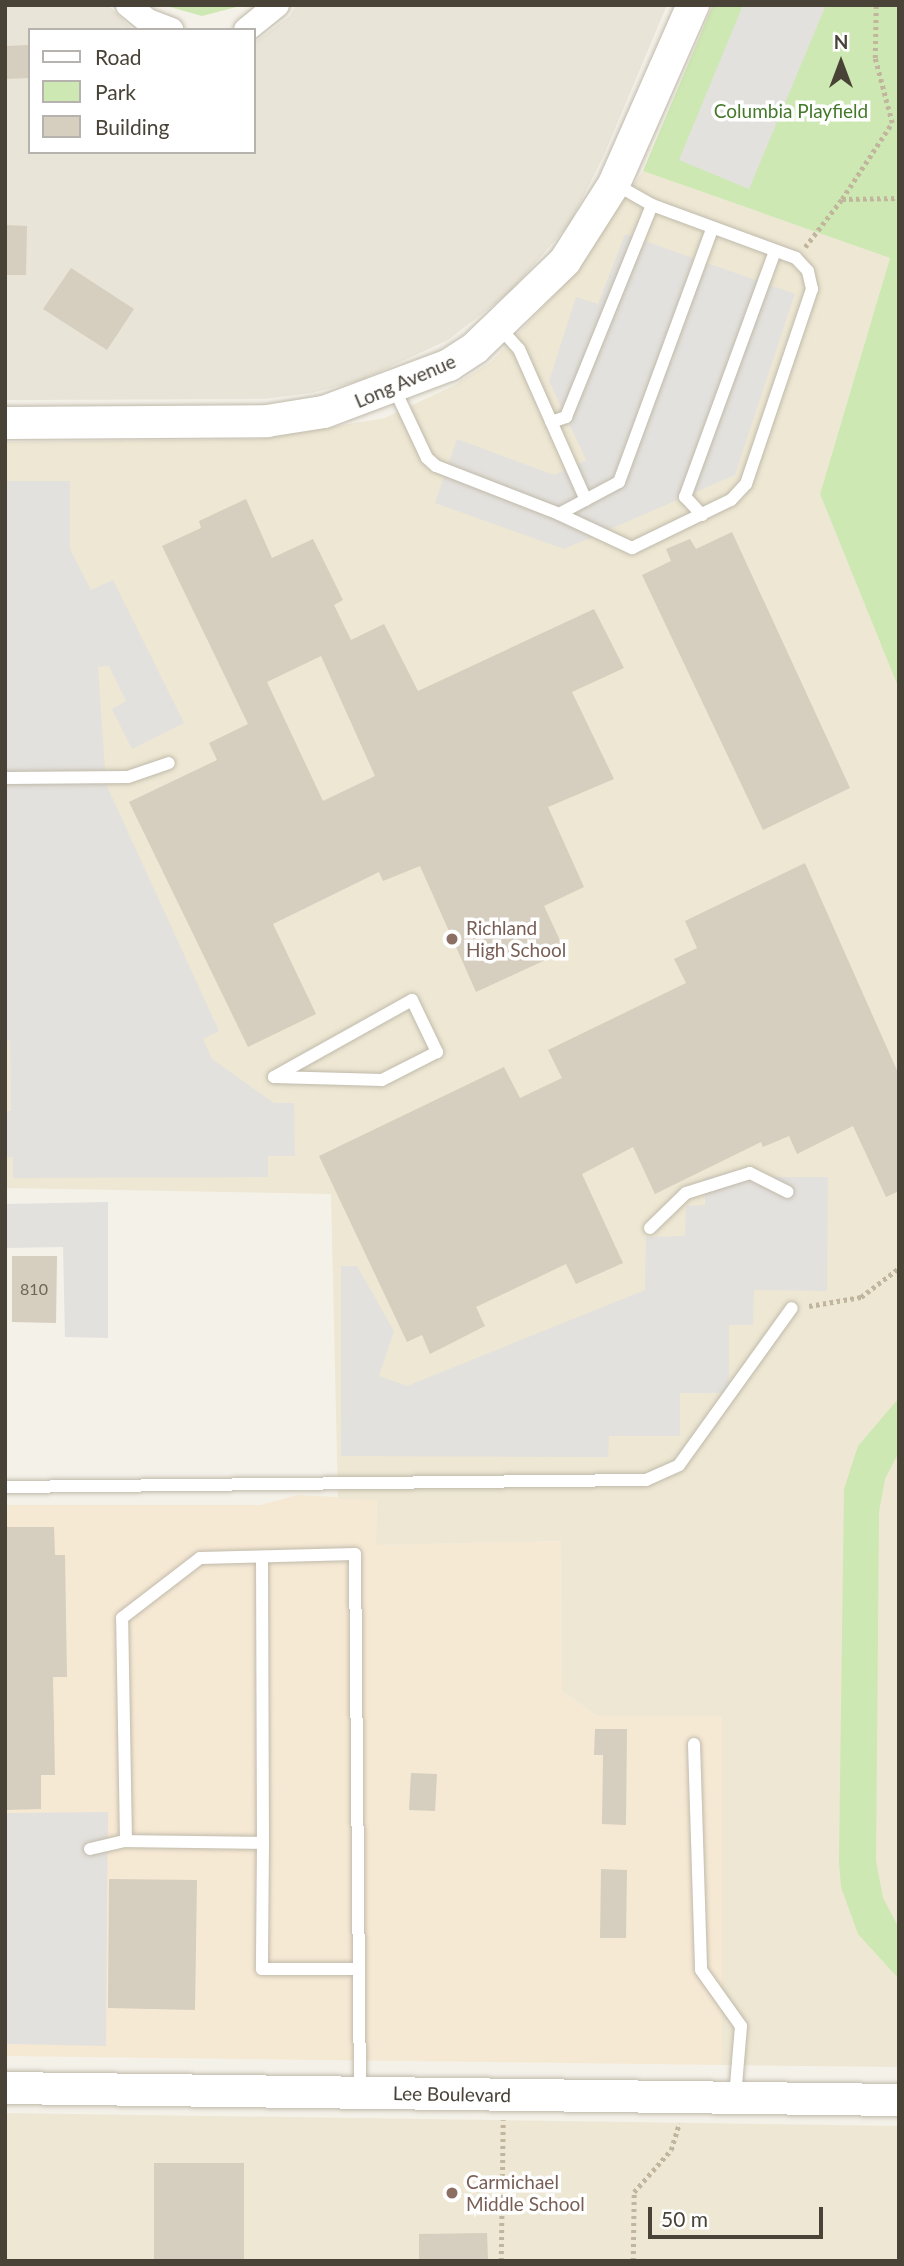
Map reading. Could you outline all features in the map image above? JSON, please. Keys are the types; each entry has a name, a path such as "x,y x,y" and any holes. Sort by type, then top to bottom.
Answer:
{"street":[{"path":"128,5 148,21 166,28"},
{"path":"248,28 277,5"},
{"name":"Long Avenue","path":"5,423 267,421 324,412 394,388 449,365 499,327 565,261 614,184 693,5"},
{"name":"Lee Boulevard","path":"5,2088 899,2100"}],"lane":[{"path":"394,388 427,458 436,466 559,514 632,548 731,500 746,484 812,289 808,271 796,258 652,205 614,184"},
{"path":"551,422 566,417 652,205"},
{"path":"559,514 619,482 712,229"},
{"path":"702,514 685,497 775,251"},
{"path":"499,327 519,349 586,500"},
{"path":"5,778 128,777 169,763"},
{"path":"412,1000 437,1052 382,1080 274,1077 412,1000"},
{"path":"650,1228 686,1193 750,1173 788,1192"},
{"path":"5,1487 646,1480 679,1465 792,1308"},
{"path":"126,1841 122,1618 200,1558 355,1554 360,2093"},
{"path":"262,1557 262,1969 359,1969"},
{"path":"694,1744 701,1970 741,2026 735,2098"},
{"path":"90,1849 126,1841 263,1843"}],"path":[{"path":"796,258 842,199 892,123 875,58 876,5"},
{"path":"842,199 899,198"},
{"path":"792,1308 861,1297 899,1268"},
{"path":"501,2261 503,2094"},
{"path":"633,2261 634,2192 671,2150 687,2097"}],"shaded area":[{"path":"5,5 108,5 131,28 28,28 28,154 256,154 256,42 290,16 296,5 667,5 603,157 570,223 510,292 448,340 359,381 312,393 263,399 5,400"},
{"path":"743,5 826,5 749,189 679,160"},
{"name":"Richland High School","path":"643,171 890,258 820,494 899,689 899,2067 722,2065 722,1716 597,1716 562,1691 561,1541 376,1545 377,1500 338,1499 331,1194 5,1188 5,442 257,439 385,418 453,386 491,362 564,285"},
{"path":"625,234 795,294 735,475 564,549 435,503 457,439 554,475 586,460 549,381 576,297 598,304"},
{"path":"7,481 70,481 70,549 91,590 113,580 184,723 132,749 112,709 126,701 109,666 98,667 106,784 219,1031 203,1039 212,1059 274,1103 294,1103 295,1156 268,1156 268,1177 13,1178 13,1157 5,1157 5,1111 11,1111 10,1040 5,1040"},
{"path":"705,1177 828,1177 827,1291 754,1290 753,1325 729,1325 729,1393 680,1393 680,1436 609,1436 608,1457 341,1456 341,1266 357,1266 394,1331 379,1376 407,1386 645,1290 646,1237 685,1236 686,1206 705,1205"},
{"path":"108,1202 108,1338 65,1337 63,1247 5,1248 5,1204"},
{"path":"297,1495 377,1499 376,1545 561,1541 562,1691 597,1716 722,1715 722,2065 5,2056 5,1505 260,1505"},
{"path":"108,1812 106,2046 5,2044 5,1813"},
{"name":"Carmichael Middle School","path":"5,2113 899,2126 899,2261 5,2261"}],"green space":[{"path":"163,5 244,5 202,16"},
{"name":"Columbia Playfield","path":"713,5 899,5 899,689 820,494 890,258 643,171"},
{"path":"899,1398 899,1452 885,1479 879,1512 876,1861 883,1898 899,1928 899,1979 858,1934 841,1887 839,1861 844,1489 858,1446"}],"building":[{"path":"28,45 28,78 5,79 5,46"},
{"path":"5,225 27,226 26,275 5,275"},
{"path":"71,268 134,309 107,350 43,309"},
{"path":"246,499 272,558 313,539 343,600 334,605 351,640 384,624 418,691 594,609 624,668 572,692 614,779 548,807 584,887 544,906 565,951 476,992 420,866 383,881 379,872 273,924 316,1014 248,1047 129,802 217,760 209,743 248,724 162,546 201,528 199,521","holes":["321,656 375,776 323,801 267,682"]},
{"path":"732,532 850,788 763,830 642,575 671,561 666,549 690,539 696,549"},
{"path":"805,863 899,1075 899,1191 886,1197 853,1126 797,1154 789,1136 763,1147 761,1142 655,1194 633,1147 582,1174 623,1263 576,1284 566,1264 476,1307 485,1326 430,1354 422,1335 407,1342 319,1156 504,1067 520,1098 562,1078 548,1050 686,983 674,959 697,948 685,921"},
{"path":"12,1256 57,1256 56,1323 12,1322"},
{"path":"5,1527 54,1527 55,1555 65,1555 67,1677 53,1677 55,1775 41,1775 41,1809 5,1810"},
{"path":"595,1729 627,1729 626,1825 602,1824 603,1755 594,1755"},
{"path":"411,1773 437,1774 435,1811 409,1810"},
{"path":"601,1869 627,1870 626,1938 600,1938"},
{"path":"109,1879 197,1880 195,2010 108,2008"},
{"path":"154,2163 244,2163 244,2261 154,2261"},
{"path":"487,2233 488,2261 419,2261 419,2234"}],"place":[{"name":"Richland High School","path":"452,939"},
{"name":"Carmichael Middle School","path":"452,2193"}]}
